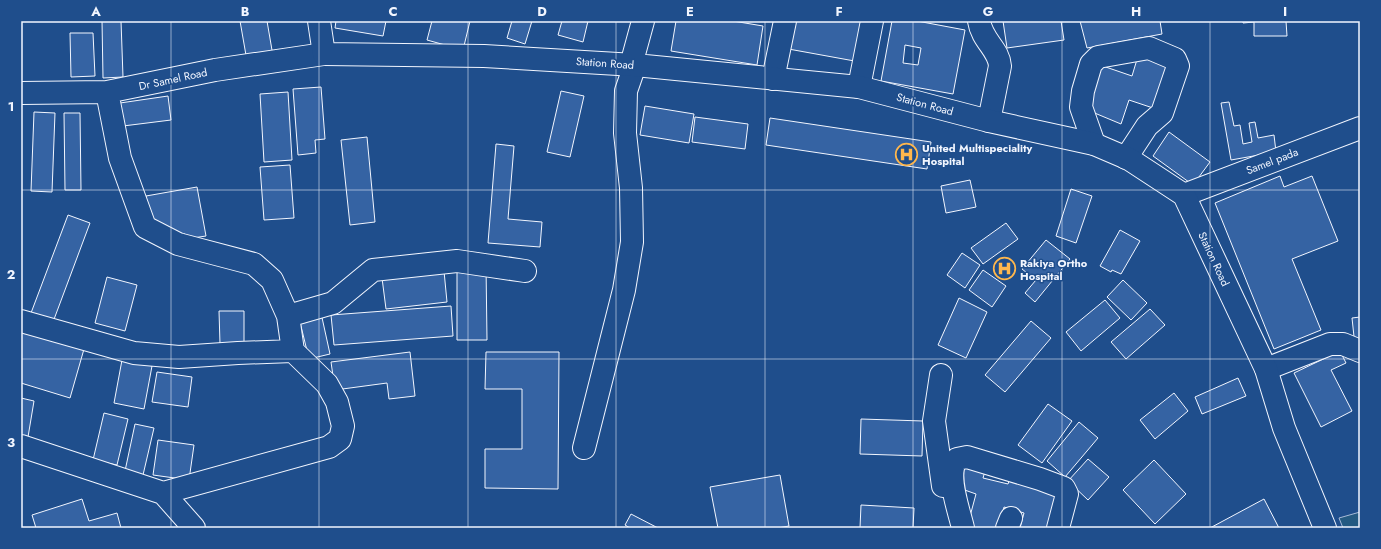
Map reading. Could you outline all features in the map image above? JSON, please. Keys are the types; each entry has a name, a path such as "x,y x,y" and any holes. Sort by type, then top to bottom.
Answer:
{"street":[{"path":"319,21 324,54"},
{"path":"584,448 624,290 632,242 631,188 625,133 626,91 643,21"},
{"path":"773,79 785,21"},
{"path":"859,87 872,21"},
{"path":"979,21 980,32 1000,59 1000,66 989,121"},
{"path":"1094,144 1081,106 1083,91 1091,64 1098,57 1149,48 1175,59 1178,66 1162,113 1143,131 1126,158"},
{"name":"Station Road","path":"324,54 484,56 633,65 859,87 989,121 1094,144 1126,158 1184,195 1266,369 1284,428 1325,528"},
{"name":"Dr Samel Road","path":"21,93 107,92 215,70 324,54"},
{"path":"107,92 120,158 145,227 178,244 254,264 272,280 288,316 293,351 327,384 337,402 343,426 340,439 329,447 163,493"},
{"name":"Samel pada","path":"1184,195 1360,128"},
{"path":"288,316 333,303 373,270 457,262 525,271"},
{"path":"21,321 134,354 179,357 238,352 293,351"},
{"path":"1266,369 1330,344 1343,344 1360,351"},
{"path":"941,375 934,421 945,499 952,528"},
{"path":"21,446 163,493 194,528"},
{"path":"964,528 952,479 952,464 957,459 967,457 1040,479 1064,488 1068,494 1058,528"}],"shaded area":[{"path":"1360,512 1360,528 1343,528 1339,518"}],"building":[{"path":"102,21 121,21 123,77 103,78"},
{"path":"240,21 267,21 273,56 247,61"},
{"path":"336,21 386,21 383,36 335,28"},
{"path":"432,21 470,21 463,50 427,40"},
{"path":"512,21 532,21 525,44 507,38"},
{"path":"562,21 588,21 583,42 558,35"},
{"path":"676,21 733,21 763,26 757,65 671,51"},
{"path":"790,21 867,21 860,62 783,48"},
{"path":"892,21 917,21 965,30 953,94 881,81","holes":["905,45 921,48 918,65 903,63"]},
{"path":"1003,21 1061,21 1064,40 1007,48"},
{"path":"1080,21 1160,21 1162,34 1087,48"},
{"path":"1243,21 1286,21 1287,36 1254,36 1254,22 1243,23"},
{"path":"70,33 93,33 95,76 71,77"},
{"path":"1138,56 1173,68 1159,110 1129,100 1121,124 1085,109 1097,64 1132,76"},
{"path":"321,87 325,139 315,140 316,153 298,155 293,89"},
{"path":"561,91 584,96 570,157 547,152"},
{"path":"288,92 292,160 264,162 260,94"},
{"path":"168,96 171,120 123,126 120,103"},
{"path":"1229,102 1234,126 1240,125 1243,144 1252,142 1249,123 1255,122 1258,138 1274,135 1276,152 1231,160 1221,103"},
{"path":"645,106 694,114 689,143 640,135"},
{"path":"34,112 55,113 52,192 31,191"},
{"path":"64,113 80,113 81,190 65,190"},
{"path":"695,117 748,124 745,149 692,142"},
{"path":"770,118 931,142 927,169 766,145"},
{"path":"1169,132 1210,162 1193,185 1153,156"},
{"path":"367,137 375,222 350,225 341,140"},
{"path":"496,144 514,146 508,219 542,222 540,247 488,243"},
{"path":"290,165 294,218 264,220 260,167"},
{"path":"1280,176 1284,187 1312,176 1338,241 1292,259 1321,330 1274,349 1215,203"},
{"path":"970,180 976,207 946,213 941,186"},
{"path":"197,187 206,236 186,239 185,234 166,237 164,224 151,226 146,196"},
{"path":"1071,189 1092,196 1076,243 1056,236"},
{"path":"68,215 90,223 53,322 31,313"},
{"path":"1006,223 1018,239 983,264 971,248"},
{"path":"1120,230 1140,241 1121,274 1112,270 1111,272 1100,266"},
{"path":"1046,240 1070,259 1035,302 1025,293 1036,280 1022,269"},
{"path":"962,253 980,265 965,288 947,275"},
{"path":"457,265 486,265 487,340 457,340"},
{"path":"983,270 1006,286 992,307 969,290"},
{"path":"444,271 447,302 386,309 382,278"},
{"path":"107,277 137,285 125,331 95,323"},
{"path":"1123,280 1147,303 1131,320 1107,297"},
{"path":"959,298 987,312 966,358 938,345"},
{"path":"1105,300 1120,318 1081,351 1066,332"},
{"path":"451,306 453,336 334,345 331,315"},
{"path":"1150,309 1165,325 1126,359 1111,342"},
{"path":"219,311 244,311 244,344 220,344"},
{"path":"321,313 330,354 309,359 299,318"},
{"path":"1360,317 1360,346 1355,346 1352,318"},
{"path":"1031,321 1051,338 1005,392 985,375"},
{"path":"21,329 84,349 70,398 21,383"},
{"path":"1340,351 1346,363 1331,370 1352,411 1321,427 1294,373"},
{"path":"410,352 415,396 389,399 387,383 335,390 331,362"},
{"path":"486,352 559,352 558,489 485,488 485,449 522,449 522,389 485,389"},
{"path":"122,360 152,366 144,409 114,403"},
{"path":"157,372 192,377 188,407 152,402"},
{"path":"1238,378 1246,396 1202,414 1195,397"},
{"path":"1174,393 1188,411 1155,439 1140,420"},
{"path":"21,398 34,401 28,437 21,436"},
{"path":"1048,404 1072,421 1042,463 1018,445"},
{"path":"104,413 128,419 117,465 93,460"},
{"path":"861,419 923,421 922,456 860,454"},
{"path":"1079,422 1098,438 1065,477 1047,461"},
{"path":"135,424 154,428 143,475 125,471"},
{"path":"158,440 194,445 189,480 153,475"},
{"path":"1088,459 1109,477 1088,500 1068,481"},
{"path":"1154,460 1186,494 1155,524 1123,490"},
{"path":"965,463 986,468 983,478 1008,484 1011,475 1064,495 1052,528 1020,528 1024,513 1004,507 999,528 972,528 973,522 969,520 976,494 959,488"},
{"path":"780,475 789,526 778,528 718,528 710,487"},
{"path":"82,499 89,521 117,513 121,528 36,528 32,515"},
{"path":"1264,499 1279,528 1210,528"},
{"path":"861,505 914,508 913,528 860,528"},
{"path":"631,514 658,528 630,528 625,525"}],"place":[{"name":"United Multispeciality Hospital","path":"906,154"},
{"name":"Rakiya Ortho Hospital","path":"1005,269"}]}
